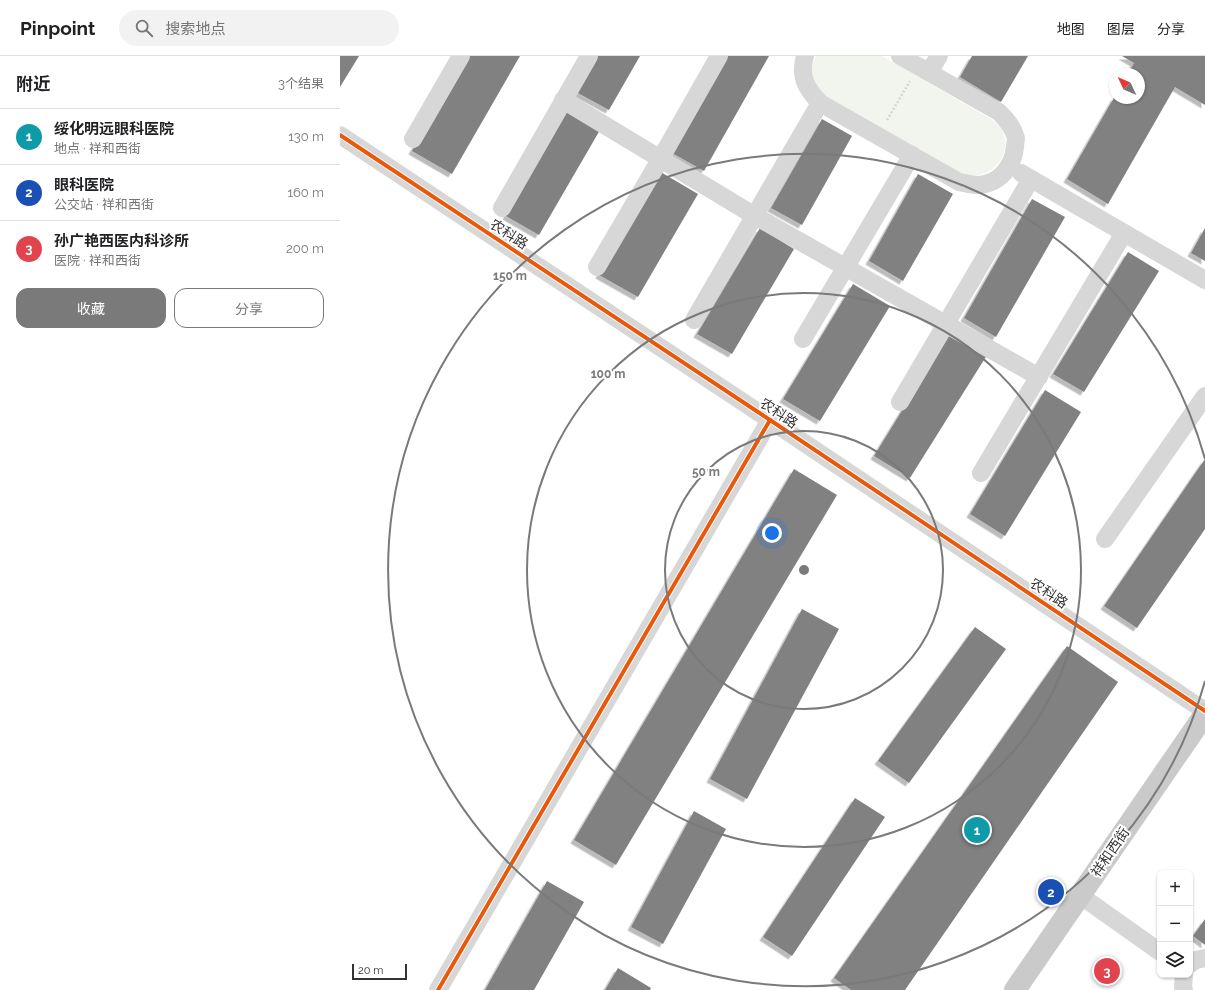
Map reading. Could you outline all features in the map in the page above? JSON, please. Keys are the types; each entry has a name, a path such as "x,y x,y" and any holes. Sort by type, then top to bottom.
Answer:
{"main road":[{"name":"祥和西街","path":"1015,990 1205,714"}],"street":[{"path":"413,139 461,56"},
{"path":"502,208 589,56"},
{"path":"596,267 661,158 719,56"},
{"path":"805,56 802,64 803,78 810,92 820,103 960,182 978,185 992,182 1002,175 1010,167 1015,153 1016,139 1010,124 999,112 900,56"},
{"path":"924,69 939,56"},
{"path":"563,100 755,216 1039,377"},
{"path":"694,320 820,103"},
{"name":"农科路","path":"340,135 1205,711"},
{"path":"803,340 912,155"},
{"path":"1010,167 1205,280"},
{"path":"900,402 1031,180"},
{"path":"981,473 1124,233"},
{"path":"1105,538 1205,396"},
{"path":"438,990 770,420"},
{"path":"1081,896 1157,950"},
{"path":"1193,962 1205,958"},
{"path":"1184,978 1184,990"}],"path":[{"path":"878,136 924,69"}],"shaded area":[{"path":"816,56 882,56 996,123 1002,130 1005,139 1004,152 1001,159 986,173 979,175 968,175 958,173 828,98 818,89 813,79 812,68"}],"building":[{"path":"340,56 359,56 340,87"},
{"path":"467,56 520,56 452,174 412,151"},
{"path":"597,56 640,56 609,110 576,92"},
{"path":"727,56 769,56 704,171 672,153"},
{"path":"972,56 1028,56 1001,102 960,77"},
{"path":"1122,56 1205,56 1205,105 1175,87 1108,204 1067,179 1110,104 1145,104 1145,68 1131,68 1134,63"},
{"path":"567,111 600,130 539,235 506,216"},
{"path":"822,119 852,136 802,225 771,208"},
{"path":"659,171 698,194 638,297 599,275"},
{"path":"918,174 953,194 903,281 869,261"},
{"path":"1032,199 1065,217 996,337 964,318"},
{"path":"760,228 794,249 732,354 697,334"},
{"path":"1205,228 1205,261 1191,253"},
{"path":"1128,252 1159,271 1084,392 1053,374"},
{"path":"853,284 890,306 820,421 783,399"},
{"path":"950,333 987,355 910,478 874,456"},
{"path":"1045,390 1081,412 1005,536 970,514"},
{"path":"1205,459 1205,529 1137,628 1104,606"},
{"path":"794,469 837,495 616,865 574,840"},
{"path":"802,609 839,629 747,799 710,779"},
{"path":"975,627 1006,649 909,783 878,761"},
{"path":"1067,646 1118,682 905,990 851,990 834,978"},
{"path":"855,798 885,817 792,956 763,937"},
{"path":"694,811 726,829 663,944 631,927"},
{"path":"547,881 584,902 534,990 485,990"},
{"path":"1205,919 1205,945 1193,936"},
{"path":"618,968 651,988 650,990 605,990"}],"cycle path":[{"path":"340,135 1205,711"},
{"path":"438,990 770,420"}],"place":[{"name":"绥化明远眼科医院","path":"977,830"},
{"name":"眼科医院","path":"1051,892"},
{"name":"孙广艳西医内科诊所","path":"1107,971"}]}
